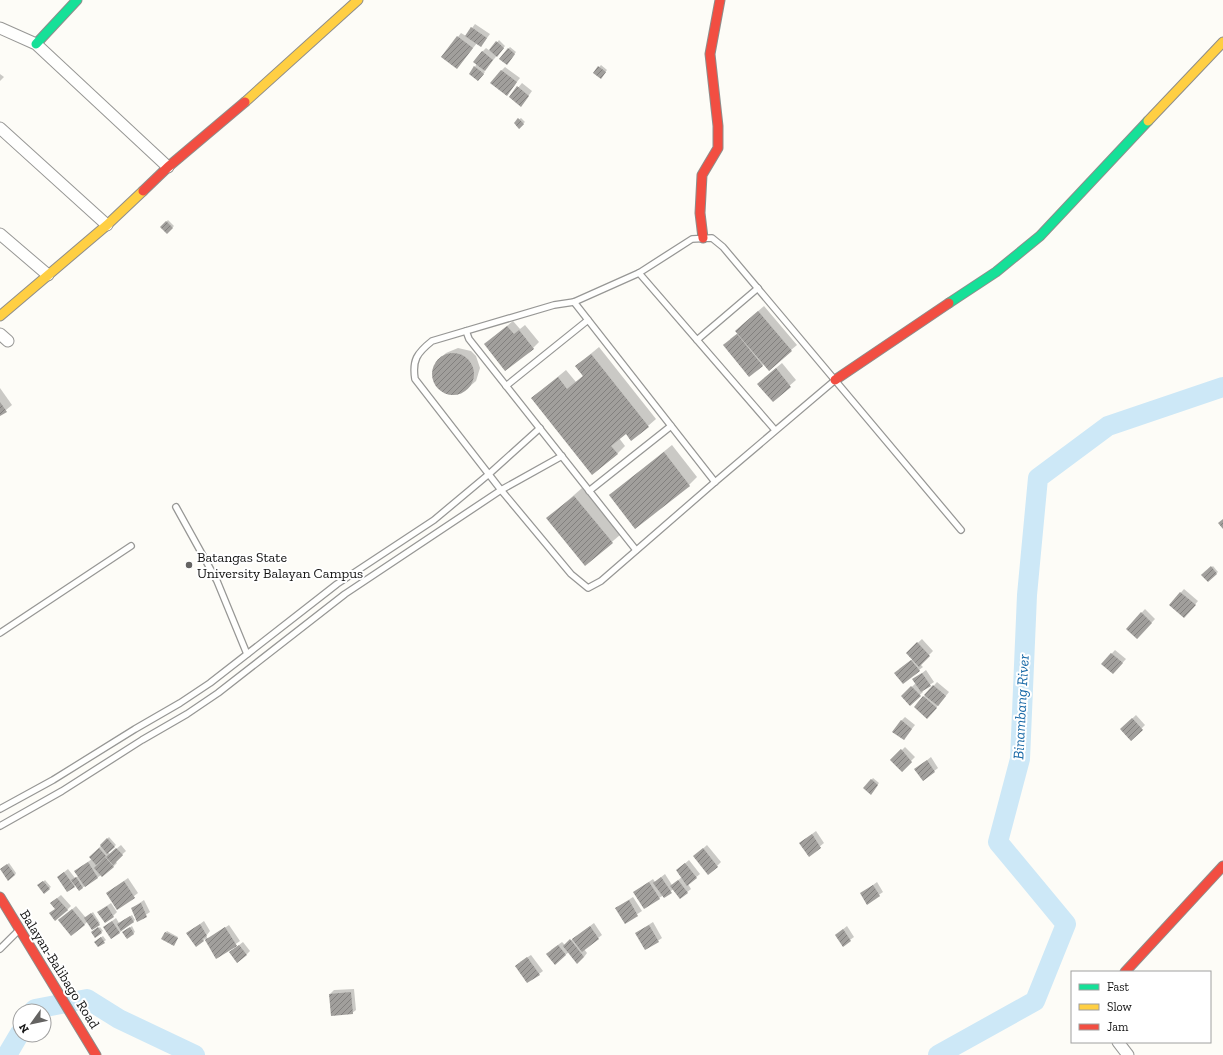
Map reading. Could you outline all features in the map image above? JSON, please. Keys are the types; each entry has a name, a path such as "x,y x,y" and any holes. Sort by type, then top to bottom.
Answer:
{"street":[{"path":"36,44 77,0"},
{"path":"0,316 107,225 168,167 246,101 358,0"},
{"path":"703,238 700,213 702,175 718,148 718,126 710,54 720,0"},
{"path":"0,28 36,44 168,167"},
{"path":"835,380 996,272 1040,236 1223,42"},
{"path":"0,128 107,225"},
{"path":"0,234 48,275"},
{"path":"1126,971 1223,866"},
{"name":"Balayan-Balibago Road","path":"0,897 96,1055"},
{"path":"1119,1043 1128,1055"}],"lane":[{"path":"835,380 775,430 601,582 588,588 571,574 501,490 416,379 413,366 421,350 432,341 554,305 574,302 639,273 692,239 712,238 723,247 758,288 961,530"},
{"path":"639,273 775,430"},
{"path":"697,340 758,288"},
{"path":"574,302 715,482"},
{"path":"506,386 588,320"},
{"path":"466,331 469,339 636,550"},
{"path":"589,491 671,426"},
{"path":"0,809 40,787 180,703 248,654 337,584 434,520 489,474 540,428"},
{"path":"0,826 62,791 142,740 187,714 231,684 345,594 501,490 562,456"},
{"path":"176,506 218,581 248,654"},
{"path":"0,633 131,546"},
{"path":"0,949 19,930"}],"building":[{"path":"471,27 487,38 481,47 465,36"},
{"path":"457,36 473,48 457,69 441,57"},
{"path":"496,41 504,48 497,57 489,50"},
{"path":"508,48 515,54 507,65 499,59"},
{"path":"482,51 493,60 485,71 473,62"},
{"path":"474,66 484,74 478,81 469,74"},
{"path":"598,66 606,72 601,79 593,73"},
{"path":"501,70 517,82 507,96 490,83"},
{"path":"517,86 529,96 521,107 509,97"},
{"path":"518,118 524,124 519,129 514,123"},
{"path":"166,221 173,228 167,234 160,227"},
{"path":"758,311 792,351 769,371 735,331"},
{"path":"507,326 514,334 519,330 534,349 505,371 484,344"},
{"path":"737,334 763,366 749,377 723,345"},
{"path":"449,353 457,353 465,356 471,362 474,374 471,386 465,392 457,395 449,395 441,392 435,386 432,378 432,370 435,362 441,356"},
{"path":"591,354 649,427 631,441 626,434 611,446 618,454 592,475 531,398 558,377 567,389 583,376 575,366"},
{"path":"776,368 791,387 773,402 757,384"},
{"path":"0,402 7,412 0,416"},
{"path":"664,452 690,486 635,529 609,495"},
{"path":"574,496 613,543 585,566 546,518"},
{"path":"1223,519 1223,529 1218,523"},
{"path":"1211,566 1217,574 1208,582 1201,575"},
{"path":"1180,592 1196,605 1184,618 1169,605"},
{"path":"1141,612 1152,623 1137,639 1126,629"},
{"path":"917,642 930,656 919,667 906,653"},
{"path":"1111,653 1123,663 1113,674 1101,664"},
{"path":"911,660 920,671 903,684 894,673"},
{"path":"922,673 931,686 921,692 912,679"},
{"path":"933,685 946,696 938,706 924,695"},
{"path":"911,686 921,696 910,706 901,696"},
{"path":"923,696 937,708 927,719 914,707"},
{"path":"1132,718 1143,730 1131,741 1120,729"},
{"path":"901,720 912,729 904,740 892,732"},
{"path":"901,749 912,762 902,772 890,760"},
{"path":"927,760 935,772 923,781 914,769"},
{"path":"871,779 878,785 871,795 863,788"},
{"path":"812,834 821,848 809,857 799,843"},
{"path":"107,838 115,847 107,854 100,845"},
{"path":"99,848 106,856 96,865 89,857"},
{"path":"116,848 123,855 113,865 106,857"},
{"path":"703,848 718,867 708,875 693,856"},
{"path":"105,857 114,867 102,877 94,868"},
{"path":"88,862 98,878 85,887 74,871"},
{"path":"685,863 697,878 687,886 676,870"},
{"path":"7,864 15,875 8,881 0,869"},
{"path":"64,872 75,887 67,892 57,877"},
{"path":"76,877 83,888 79,891 71,880"},
{"path":"661,877 672,893 664,898 653,883"},
{"path":"678,880 688,893 680,899 670,886"},
{"path":"43,881 50,889 44,894 37,885"},
{"path":"124,881 135,898 117,910 106,893"},
{"path":"649,882 660,899 644,909 633,892"},
{"path":"873,885 880,896 867,905 860,893"},
{"path":"57,898 68,910 55,921 49,913 55,909 50,903"},
{"path":"629,900 638,916 625,924 615,908"},
{"path":"141,903 147,917 137,922 131,908"},
{"path":"107,906 114,917 105,923 97,912"},
{"path":"72,909 85,925 71,936 58,920"},
{"path":"91,913 100,925 92,930 84,918"},
{"path":"130,916 134,922 121,931 117,924"},
{"path":"112,921 120,933 111,939 103,927"},
{"path":"200,924 207,936 202,939 204,941 196,947 186,933"},
{"path":"649,925 659,942 645,950 635,933"},
{"path":"590,926 599,939 582,952 572,939"},
{"path":"98,927 102,933 95,938 91,932"},
{"path":"130,927 134,934 127,939 122,932"},
{"path":"225,927 237,946 216,959 205,940"},
{"path":"843,929 851,941 843,947 835,935"},
{"path":"165,932 178,938 174,946 161,939"},
{"path":"101,937 105,943 98,947 94,942"},
{"path":"570,939 584,957 577,964 563,946"},
{"path":"239,945 247,955 237,963 229,952"},
{"path":"558,945 566,955 555,965 546,954"},
{"path":"527,957 540,975 527,983 515,966"},
{"path":"351,992 353,1014 331,1016 329,994"}],"waterway":[{"name":"Binambang River","path":"938,1055 1035,1001 1066,924 998,842 1020,759 1027,595 1038,478 1108,426 1223,387"},
{"name":"Binambang River","path":"52,1006 87,999 119,1019 195,1055"},
{"name":"Binambang River","path":"7,1055 14,1043"}],"traffic: fast":[{"path":"36,44 77,0"},
{"path":"949,303 996,272 1040,236 1148,121"}],"traffic: slow":[{"path":"245,102 358,0"},
{"path":"1148,121 1223,42"},
{"path":"0,316 107,225 143,191"}],"traffic: jam":[{"path":"703,238 700,213 702,175 718,148 718,126 710,54 720,0"},
{"path":"143,191 168,167 245,102"},
{"path":"835,380 949,303"},
{"path":"1126,971 1223,866"},
{"path":"0,897 96,1055"}],"place":[{"name":"Batangas State University Balayan Campus","path":"189,565"}]}
